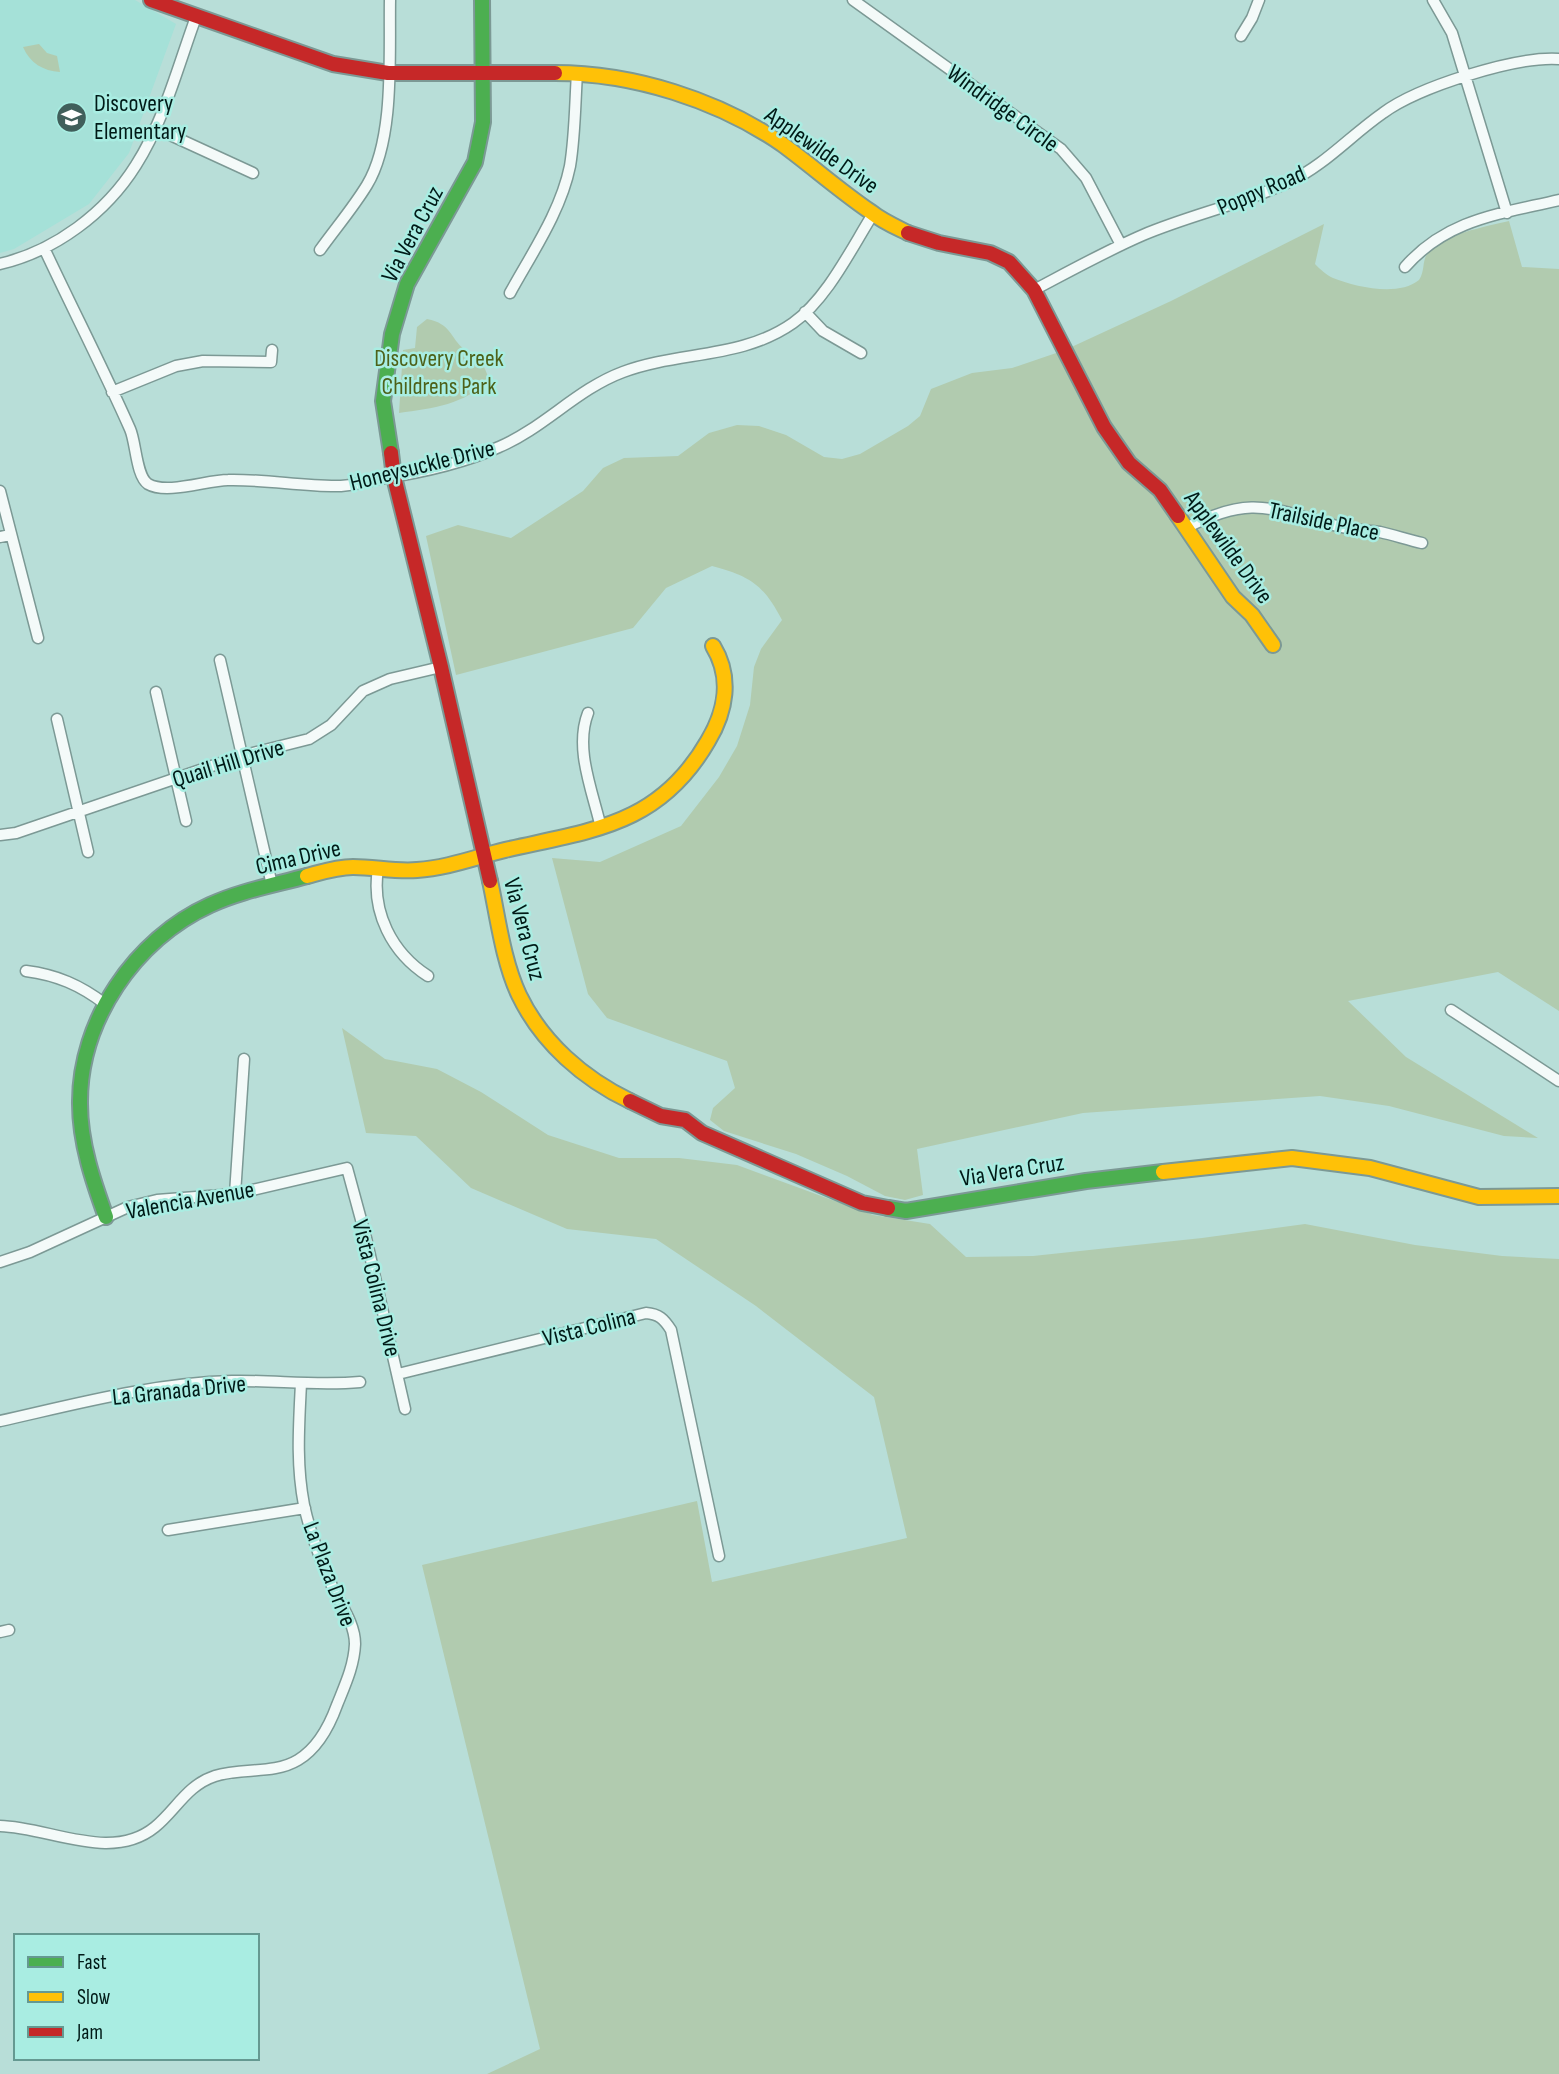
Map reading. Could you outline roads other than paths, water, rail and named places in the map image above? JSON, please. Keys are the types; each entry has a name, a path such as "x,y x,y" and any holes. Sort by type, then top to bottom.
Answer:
{"street":[{"name":"Applewilde Drive","path":"151,0 332,64 388,73 577,74 614,78 671,91 728,114 780,143 873,214 909,234 990,253 1009,262 1034,290 1104,427 1129,463 1160,490 1233,597 1252,615 1273,645"},
{"path":"320,250 368,184 382,150 390,0"},
{"name":"Via Vera Cruz","path":"482,0 483,122 475,162 407,284 392,334 383,401 394,477 441,667 509,966 519,995 541,1031 572,1064 603,1087 661,1116 685,1120 702,1133 862,1203 906,1211 1086,1181 1292,1158 1370,1168 1479,1197 1559,1196"},
{"name":"Windridge Circle","path":"853,0 1061,149 1086,178 1121,245"},
{"path":"1241,36 1259,0"},
{"path":"1433,0 1452,33 1507,213"},
{"path":"0,264 44,248 65,236 112,196 135,166 155,128 196,17"},
{"name":"Poppy Road","path":"1034,290 1144,234 1288,183 1324,162 1382,113 1409,96 1506,66 1559,59"},
{"path":"510,293 552,216 565,185 570,165 577,74"},
{"path":"155,128 253,173"},
{"path":"1405,267 1422,248 1456,227 1559,200"},
{"name":"Honeysuckle Drive","path":"44,248 131,432 141,476 147,483 162,488 226,480 343,486 468,459 500,447 529,431 585,390 619,373 639,366 724,352 755,342 793,323 829,283 873,214"},
{"path":"805,312 823,331 861,353"},
{"path":"112,392 176,366 203,361 271,362 272,350"},
{"path":"0,491 5,536 38,638"},
{"name":"Trailside Place","path":"1186,528 1213,514 1246,507 1266,507 1339,527 1383,533 1422,544"},
{"name":"Cima Drive","path":"106,1217 82,1143 79,1116 81,1078 87,1045 106,1004 123,977 153,942 195,912 227,898 272,885 337,869 421,870 601,828 632,817 672,791 703,754 717,726 725,692 725,674 719,654 713,646"},
{"path":"220,660 272,885"},
{"name":"Quail Hill Drive","path":"0,835 16,833 242,756 309,739 331,725 363,691 390,679 441,667"},
{"path":"156,692 186,821"},
{"path":"589,713 584,724 583,752 601,828"},
{"path":"57,719 88,852"},
{"path":"378,869 376,879 380,912 391,940 402,956 428,976"},
{"path":"26,971 50,974 68,981 106,1004"},
{"path":"1451,1010 1559,1081"},
{"path":"235,1194 244,1059"},
{"name":"Valencia Avenue","path":"0,1262 30,1252 128,1207 157,1200 235,1194 347,1168"},
{"name":"Vista Colina Drive","path":"347,1168 405,1409"},
{"name":"Vista Colina","path":"398,1374 646,1313 657,1314 671,1330 719,1556"},
{"name":"La Granada Drive","path":"0,1421 142,1390 231,1381 330,1385 360,1382"},
{"name":"La Plaza Drive","path":"0,1826 16,1826 93,1842 128,1840 156,1826 186,1793 214,1776 279,1768 297,1760 312,1749 331,1722 353,1665 355,1642 351,1625 313,1541 305,1508 298,1454 301,1383"},
{"path":"168,1530 305,1508"}],"place":[{"name":"Discovery Elementary","path":"71,117"}],"park label":[{"name":"Discovery Creek Childrens Park","path":"439,372"}]}
